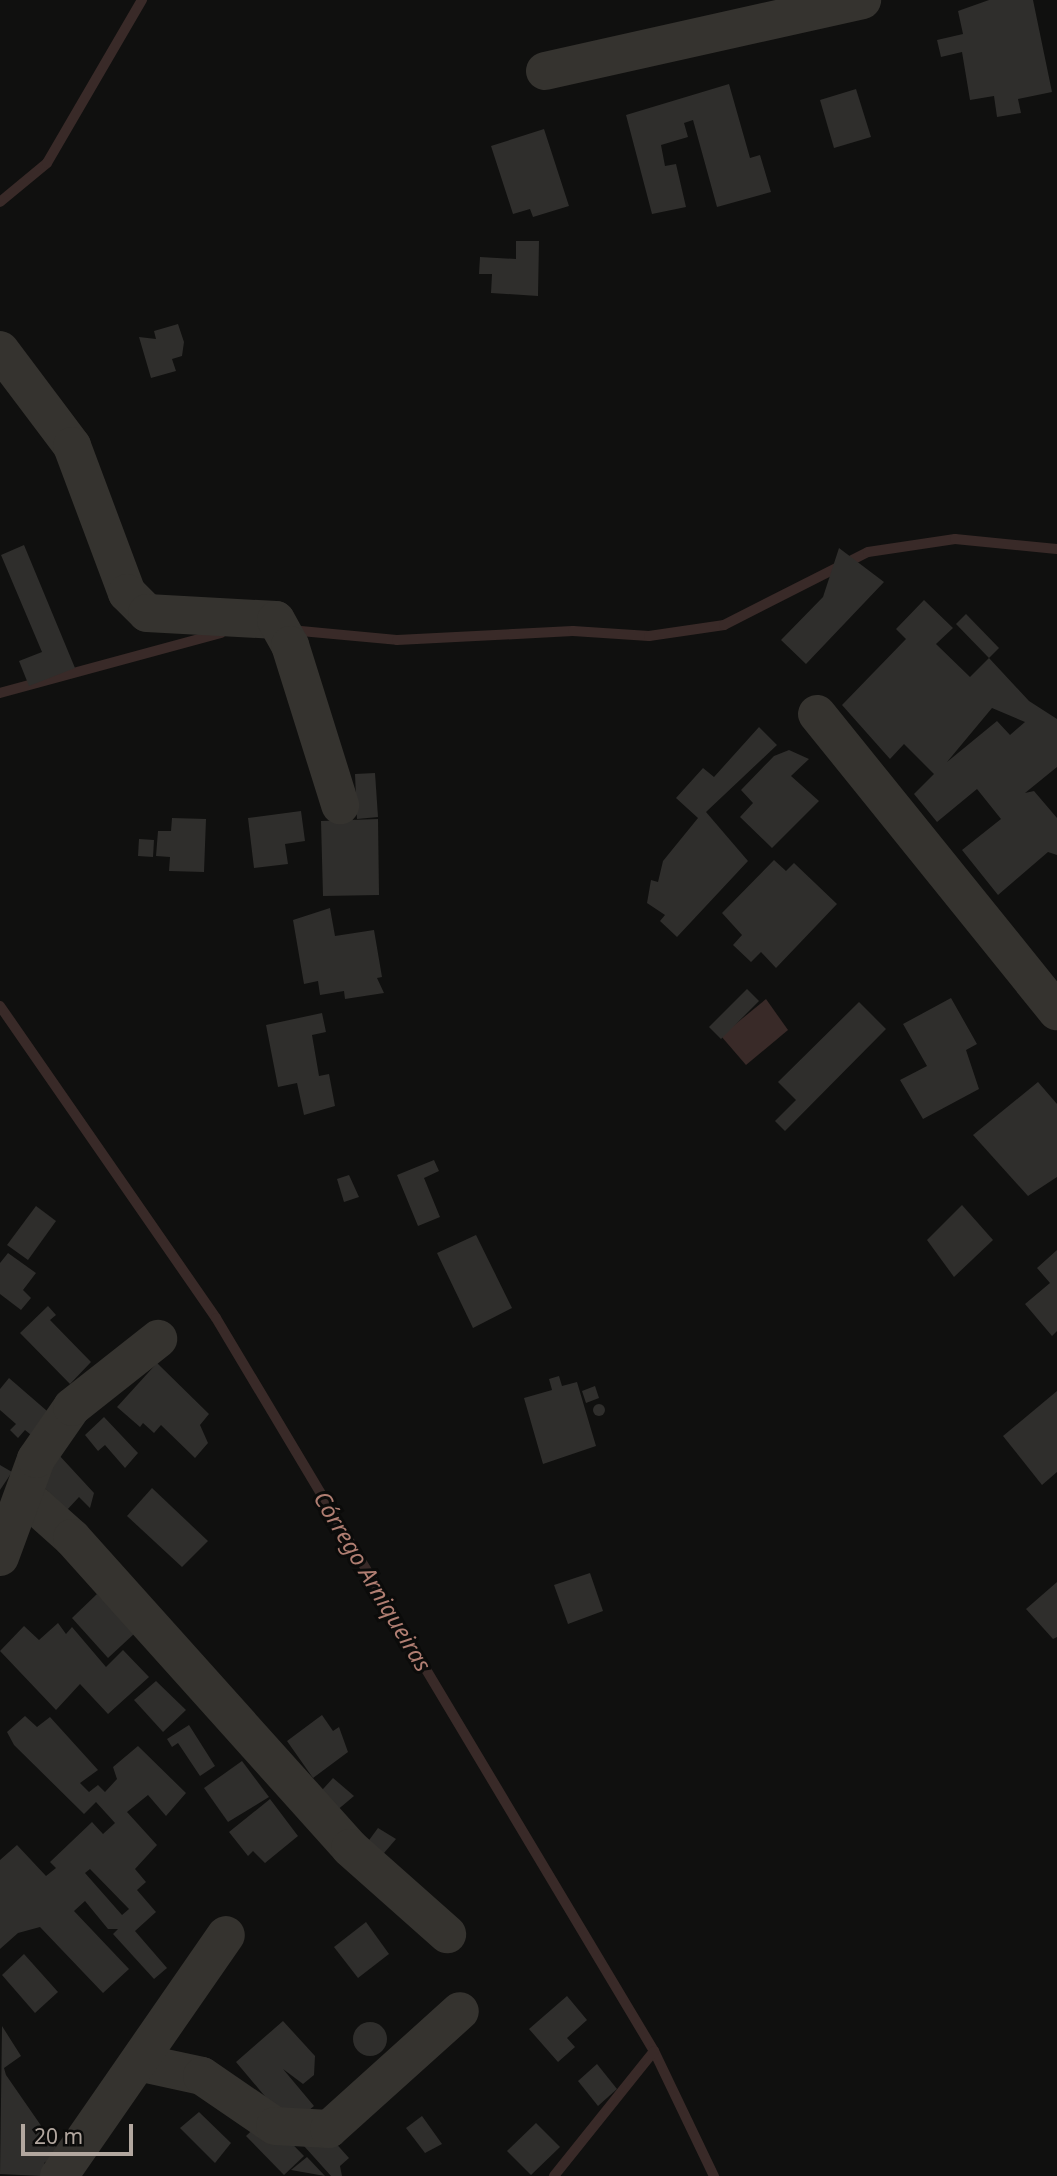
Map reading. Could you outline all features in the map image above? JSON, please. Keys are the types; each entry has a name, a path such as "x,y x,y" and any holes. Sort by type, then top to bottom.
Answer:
{"street":[{"path":"545,71 862,0"},
{"path":"0,350 72,446 127,593 147,614 276,620 340,805"},
{"path":"817,714 1057,1011"},
{"path":"0,1557 26,1497 36,1459 72,1407 158,1339"},
{"path":"26,1497 72,1538 349,1848 447,1934"},
{"path":"59,2176 142,2063 226,1935"},
{"path":"142,2063 202,2076 275,2126 329,2129 460,2011"}],"shaded area":[{"path":"766,999 788,1030 746,1065 721,1036"}],"building":[{"path":"989,0 1033,0 1052,92 1018,99 1021,113 997,117 994,96 970,100 962,52 941,57 937,40 963,34 958,11"},
{"path":"729,84 750,158 760,155 771,192 717,207 693,120 684,123 688,137 661,145 665,166 676,164 686,207 652,214 626,115"},
{"path":"856,89 871,137 834,148 820,100"},
{"path":"544,129 569,206 533,217 530,209 513,214 491,146"},
{"path":"516,241 539,241 538,296 491,293 492,274 479,274 480,257 516,259"},
{"path":"178,324 184,342 182,356 172,359 176,371 151,378 139,337 156,339 154,331"},
{"path":"24,545 75,668 29,686 19,661 42,652 1,555"},
{"path":"839,548 884,582 806,664 781,640 823,597"},
{"path":"924,600 953,628 936,644 970,677 989,658 1029,701 1057,719 1057,767 1025,793 1034,791 1057,818 1057,855 1048,852 998,895 962,850 1001,819 977,789 937,822 914,794 934,774 904,744 890,759 842,705 906,639 896,629","holes":["992,708 1025,722 1010,735 997,721 947,762"]},
{"path":"966,614 999,648 989,658 956,624"},
{"path":"759,727 777,745 706,812 748,861 677,937 660,921 665,915 647,903 651,880 658,882 663,861 698,818 676,798 703,768 714,777"},
{"path":"789,750 809,759 791,776 819,801 772,848 740,817 753,803 741,790 774,756"},
{"path":"375,773 378,817 357,819 355,774"},
{"path":"301,811 305,841 285,844 288,864 254,868 248,818"},
{"path":"172,818 206,819 204,872 169,871 170,857 156,856 158,831 171,831"},
{"path":"378,819 379,895 323,896 321,821"},
{"path":"139,839 154,840 153,857 138,856"},
{"path":"774,860 786,871 794,863 837,904 776,968 761,952 751,962 733,945 742,935 722,913"},
{"path":"330,908 335,936 374,930 382,977 377,978 384,993 345,999 344,991 320,995 318,981 304,984 293,920"},
{"path":"747,989 759,1001 721,1039 709,1027"},
{"path":"951,998 977,1044 966,1050 979,1089 923,1119 900,1080 927,1066 903,1024"},
{"path":"859,1002 886,1029 785,1131 775,1121 796,1100 778,1082"},
{"path":"322,1013 326,1032 312,1035 319,1076 329,1074 335,1106 304,1115 297,1083 278,1087 266,1025"},
{"path":"1038,1082 1057,1104 1057,1177 1028,1196 973,1135"},
{"path":"434,1160 439,1171 424,1178 440,1217 418,1226 397,1175"},
{"path":"349,1175 359,1197 344,1202 337,1179"},
{"path":"962,1205 993,1240 954,1277 927,1240"},
{"path":"36,1206 56,1221 28,1260 7,1245"},
{"path":"476,1235 512,1308 473,1328 437,1253"},
{"path":"1057,1250 1057,1331 1052,1336 1025,1304 1050,1283 1037,1268"},
{"path":"8,1253 36,1273 23,1290 31,1298 21,1310 0,1294 0,1263"},
{"path":"48,1306 56,1315 50,1320 91,1362 70,1384 20,1333"},
{"path":"157,1363 209,1414 200,1425 208,1443 195,1458 161,1425 154,1433 143,1423 140,1427 117,1407"},
{"path":"559,1376 562,1386 577,1382 596,1446 543,1464 524,1398 552,1390 549,1379"},
{"path":"9,1378 54,1417 36,1439 25,1430 18,1438 10,1430 16,1424 0,1410 0,1389"},
{"path":"595,1386 599,1398 586,1403 582,1391"},
{"path":"1057,1391 1057,1472 1042,1485 1003,1436"},
{"path":"599,1404 605,1410 599,1416 593,1410"},
{"path":"104,1417 138,1453 125,1468 105,1445 98,1451 85,1435"},
{"path":"58,1454 94,1493 90,1508 79,1497 66,1511 38,1481"},
{"path":"0,1465 12,1472 0,1490"},
{"path":"152,1488 208,1541 182,1567 127,1516"},
{"path":"590,1573 603,1611 568,1624 554,1585"},
{"path":"1057,1582 1057,1637 1053,1639 1026,1609"},
{"path":"97,1594 135,1633 108,1658 72,1618"},
{"path":"58,1623 66,1634 72,1627 106,1667 123,1650 149,1677 108,1714 80,1684 56,1710 0,1651 24,1626 39,1640"},
{"path":"156,1681 186,1710 163,1732 134,1700"},
{"path":"322,1715 333,1731 339,1727 348,1752 313,1778 287,1741"},
{"path":"25,1716 37,1727 50,1717 98,1770 80,1783 89,1792 98,1785 105,1792 117,1779 113,1767 138,1746 186,1793 166,1816 148,1795 127,1812 157,1845 135,1869 146,1882 137,1890 156,1912 135,1931 167,1968 154,1979 113,1934 118,1929 108,1929 85,1901 74,1911 129,1969 103,1993 40,1927 18,1933 0,1949 0,1860 17,1845 46,1876 56,1868 50,1862 92,1822 103,1834 115,1823 96,1802 84,1814 14,1745 7,1732","holes":["90,1869 129,1909 122,1915 85,1873"]},
{"path":"189,1725 215,1766 200,1776 178,1743 172,1747 167,1739"},
{"path":"242,1761 269,1797 228,1822 204,1788"},
{"path":"333,1778 354,1796 329,1817 314,1799"},
{"path":"270,1799 298,1836 265,1863 253,1851 248,1856 229,1832"},
{"path":"378,1828 396,1839 384,1853 364,1847"},
{"path":"366,1922 389,1954 358,1978 334,1947"},
{"path":"24,1954 58,1992 35,2013 2,1975"},
{"path":"567,1996 587,2020 567,2038 575,2047 558,2062 529,2029"},
{"path":"283,2021 315,2056 314,2075 303,2084 283,2069 314,2106 290,2126 236,2062"},
{"path":"370,2022 382,2027 387,2039 382,2051 370,2056 358,2051 353,2039 358,2027"},
{"path":"2,2026 21,2056 4,2068 6,2075 60,2153 44,2163 49,2169 41,2176 0,2174"},
{"path":"597,2064 617,2089 598,2106 578,2081"},
{"path":"199,2112 231,2143 215,2163 180,2128"},
{"path":"422,2116 442,2144 425,2153 406,2128"},
{"path":"266,2117 304,2156 284,2175 246,2136"},
{"path":"536,2123 560,2147 531,2175 507,2151"},
{"path":"323,2129 349,2158 340,2166 342,2176 331,2176 304,2146"},
{"path":"307,2157 325,2176 291,2170"}],"waterway":[{"path":"0,202 47,163 142,0"},
{"path":"290,630 397,640 573,631 649,636 724,625 868,552 955,539 1057,549"},
{"path":"0,693 221,633"},
{"name":"Córrego Arniqueiras","path":"0,1006 216,1318 654,2051 714,2176"},
{"path":"554,2176 654,2051"}]}
